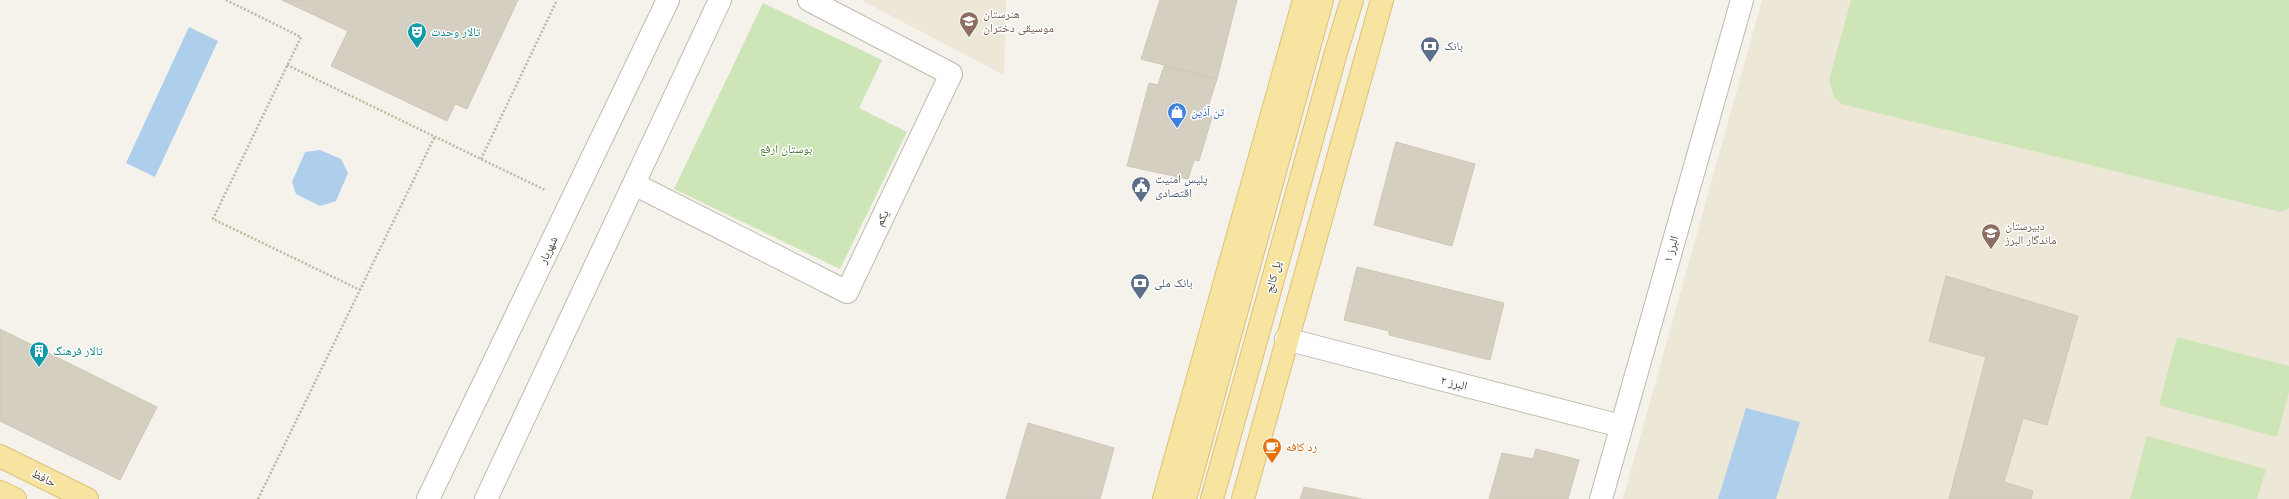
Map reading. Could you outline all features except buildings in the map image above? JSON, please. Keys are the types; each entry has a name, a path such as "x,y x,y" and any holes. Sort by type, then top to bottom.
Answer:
{"main road":[{"path":"1164,499 1304,0"},
{"path":"1185,499 1322,0"},
{"name":"پل کالج","path":"1212,499 1335,56 1352,0"},
{"path":"1243,499 1286,339 1382,0"},
{"name":"حافظ","path":"0,456 87,499"}],"street":[{"name":"شهریار","path":"428,499 668,0"},
{"path":"486,499 720,0"},
{"name":"یکم","path":"634,184 847,292 951,74 809,0"},
{"name":"البرز ۱","path":"1601,499 1742,0"},
{"name":"البرز ۲","path":"1286,339 1621,426"}],"path":[{"path":"226,0 301,37 213,219 360,290"},
{"path":"481,159 558,0"},
{"path":"287,65 571,202"},
{"path":"258,499 435,136"}],"shaded area":[{"name":"هنرستان موسیقی دختران","path":"861,0 1006,0 1004,75"},
{"name":"دبیرستان ماندگار البرز","path":"1762,0 2289,0 2289,499 1623,499"}],"green space":[{"path":"1851,0 2289,0 2289,208 2280,212 1842,104 1834,97 1829,80"},
{"name":"بوستان ارفع","path":"763,3 882,60 859,108 907,132 840,269 674,189"},
{"path":"2177,337 2289,366 2289,392 2277,437 2159,405"},
{"path":"2147,436 2266,469 2257,499 2130,499"}],"water":[{"path":"189,27 218,41 155,177 126,163"},
{"path":"320,150 341,159 348,173 336,201 320,206 296,194 292,182 305,152"},
{"path":"1746,408 1800,422 1776,499 1718,499"}],"place":[{"name":"هنرستان موسیقی دختران","path":"969,38"},
{"name":"تالار وحدت","path":"417,49"},
{"name":"بانک","path":"1430,63"},
{"name":"تن آذین","path":"1177,129"},
{"name":"پلیس امنیت اقتصادی","path":"1141,203"},
{"name":"دبیرستان ماندگار البرز","path":"1991,250"},
{"name":"بانک ملی","path":"1140,300"},
{"name":"تالار فرهنگ","path":"39,368"},
{"name":"رد کافه","path":"1272,464"}]}
